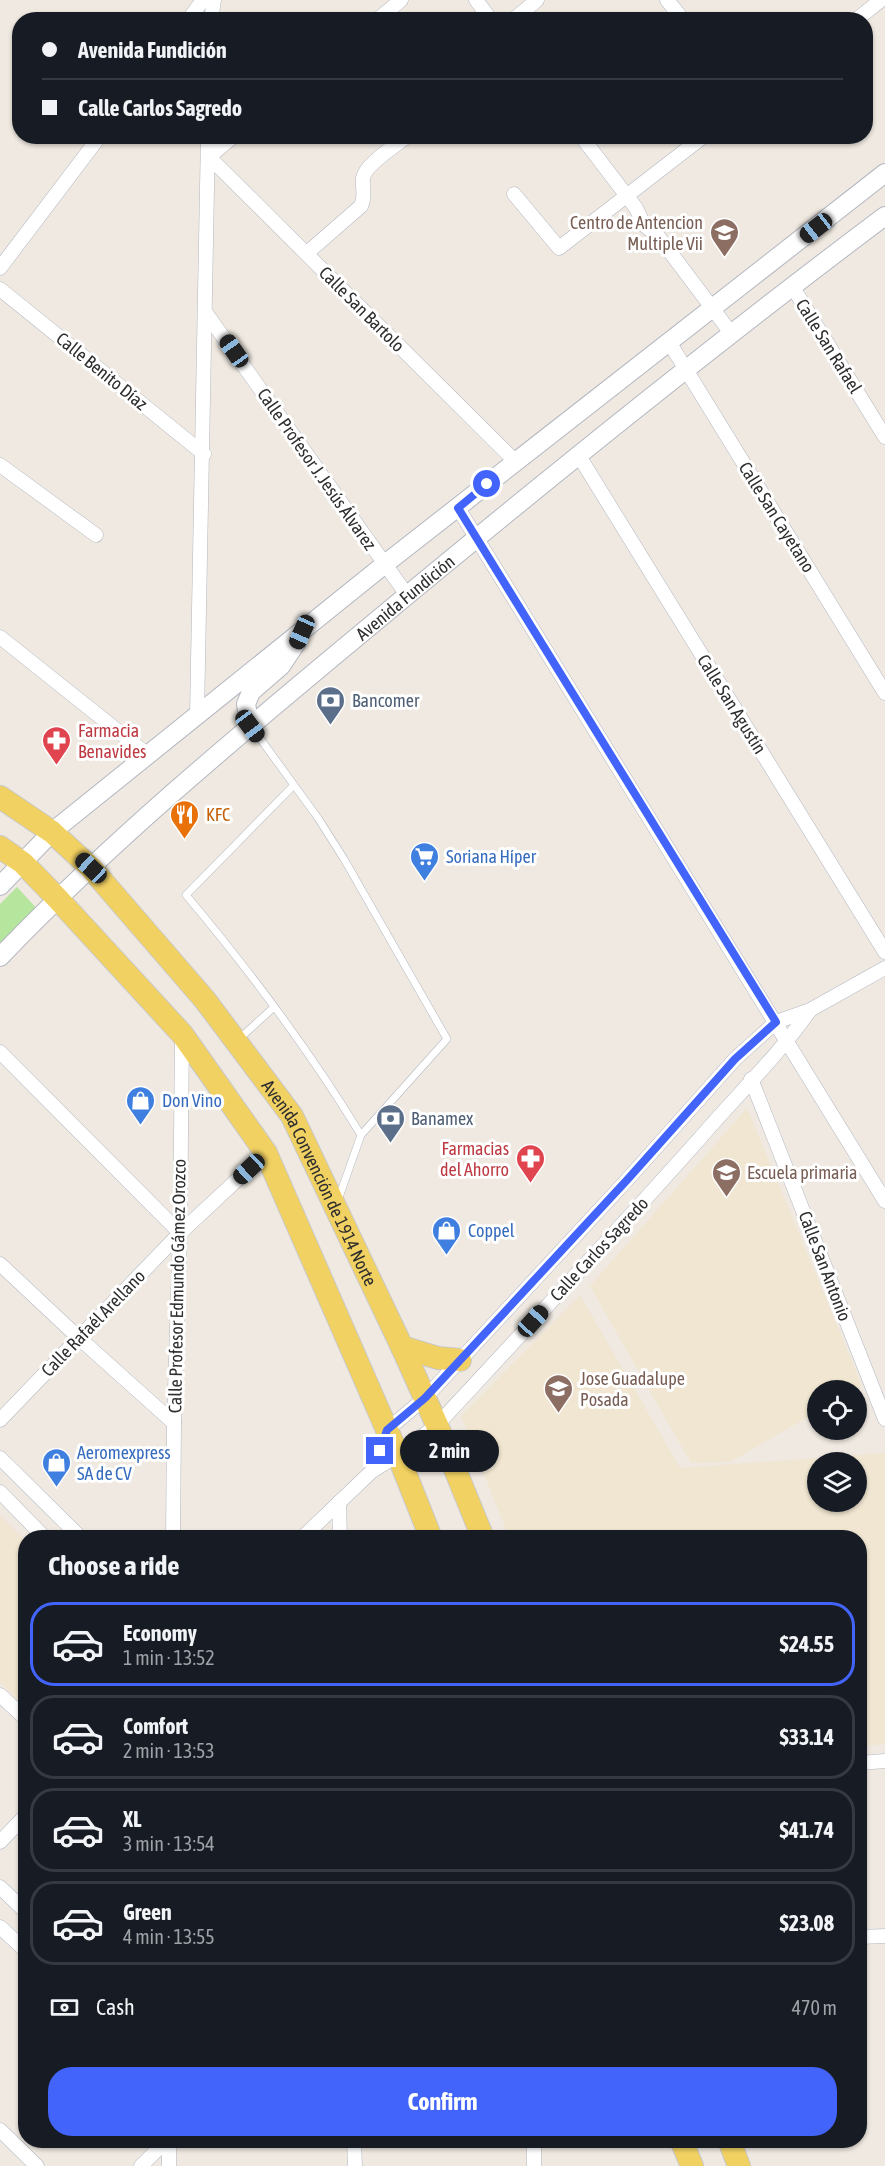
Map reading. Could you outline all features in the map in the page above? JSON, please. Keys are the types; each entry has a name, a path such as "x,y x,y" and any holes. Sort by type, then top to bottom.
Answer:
{"main road":[{"name":"Avenida Convención de 1914 Norte","path":"0,797 52,832 91,868 205,1000 292,1116 402,1347 480,1530"},
{"name":"Avenida Convención de 1914 Norte","path":"0,847 23,863 182,1034 266,1153 398,1455 428,1530"},
{"path":"402,1347 438,1358 460,1360"},
{"path":"684,2148 692,2166"},
{"path":"732,2148 740,2166"}],"street":[{"path":"386,12 400,0"},
{"path":"523,12 537,0"},
{"path":"866,12 881,0"},
{"path":"0,268 93,144"},
{"path":"197,715 208,144"},
{"path":"209,157 224,144"},
{"path":"307,253 361,206 365,197 363,176 368,168 397,144"},
{"path":"587,144 627,195 644,225 657,236 731,333"},
{"path":"514,194 559,248 694,144"},
{"name":"Calle San Bartolo","path":"209,157 515,461"},
{"name":"Avenida Fundición","path":"0,886 52,832 197,715 515,461 714,309 885,173"},
{"name":"Avenida Fundición","path":"0,957 57,898 250,726 476,537 685,368 885,216"},
{"name":"Calle San Rafael","path":"792,286 885,437"},
{"name":"Calle Benito Díaz","path":"0,289 204,454"},
{"name":"Calle Profesor J. Jesús Álvarez","path":"206,312 407,595"},
{"name":"Calle San Cayetano","path":"669,342 885,693"},
{"name":"Calle San Agustín","path":"579,456 885,952"},
{"path":"0,465 96,536"},
{"path":"458,508 885,1201"},
{"path":"250,726 246,704 251,693 281,666 302,632"},
{"path":"0,637 148,755"},
{"name":"Calle Carlos Sagredo","path":"372,1471 387,1430 425,1398 627,1180 735,1059 776,1022 810,1010 885,968"},
{"name":"Calle Carlos Sagredo","path":"310,1530 372,1471 398,1455 437,1425 646,1199 751,1079 788,1042 810,1010"},
{"name":"Calle Profesor Edmundo Gámez Orozco","path":"172,1530 180,1233 182,1034"},
{"path":"0,1052 180,1233"},
{"name":"Calle San Antonio","path":"751,1079 885,1419"},
{"name":"Calle Rafaél Arellano","path":"0,1420 180,1233 266,1153"},
{"path":"627,1180 646,1199"},
{"path":"0,1264 174,1423"},
{"path":"0,1458 73,1530"},
{"path":"0,1492 37,1530"},
{"path":"339,1502 340,1530"},
{"path":"0,1695 18,1712"},
{"path":"867,1762 885,1761"},
{"path":"0,1842 18,1823"},
{"path":"0,1887 18,1904"},
{"path":"0,1926 18,1943"},
{"path":"867,1937 885,1936"},
{"path":"0,2130 18,2147"},
{"path":"19,2148 38,2166"},
{"path":"141,2166 160,2148"},
{"path":"168,2148 169,2166"},
{"path":"354,2148 355,2166"},
{"path":"534,2148 534,2166"}],"lane":[{"path":"250,726 318,818 344,859 447,1039 361,1135 336,1208"},
{"path":"293,786 186,895 245,966 334,1090 361,1135"},
{"path":"237,1041 274,1007"}],"shaded area":[{"name":"Escuela primaria","path":"747,1108 860,1380 807,1380 807,1418 730,1462 691,1463 590,1286"},
{"path":"580,1295 680,1468 807,1459 807,1512 867,1512 867,1454 885,1453 885,1744 867,1745 867,1530 506,1530 461,1416"},
{"path":"0,1515 18,1533 18,1700 0,1682"}],"green space":[{"path":"17,887 39,911 0,952 0,904"}],"place":[{"name":"Centro de Antencion Multiple Vii","path":"724,258"},
{"name":"Bancomer","path":"331,726"},
{"name":"Farmacia Benavides","path":"57,766"},
{"name":"KFC","path":"185,840"},
{"name":"Soriana Híper","path":"425,882"},
{"name":"Don Vino","path":"141,1126"},
{"name":"Banamex","path":"390,1144"},
{"name":"Farmacias del Ahorro","path":"530,1184"},
{"name":"Escuela primaria","path":"726,1198"},
{"name":"Coppel","path":"447,1256"},
{"name":"Jose Guadalupe Posada","path":"559,1414"},
{"name":"Aeromexpress SA de CV","path":"56,1488"}],"route":[{"path":"380,1451 387,1430 425,1398 627,1180 735,1059 776,1022 458,508 487,484"}]}
